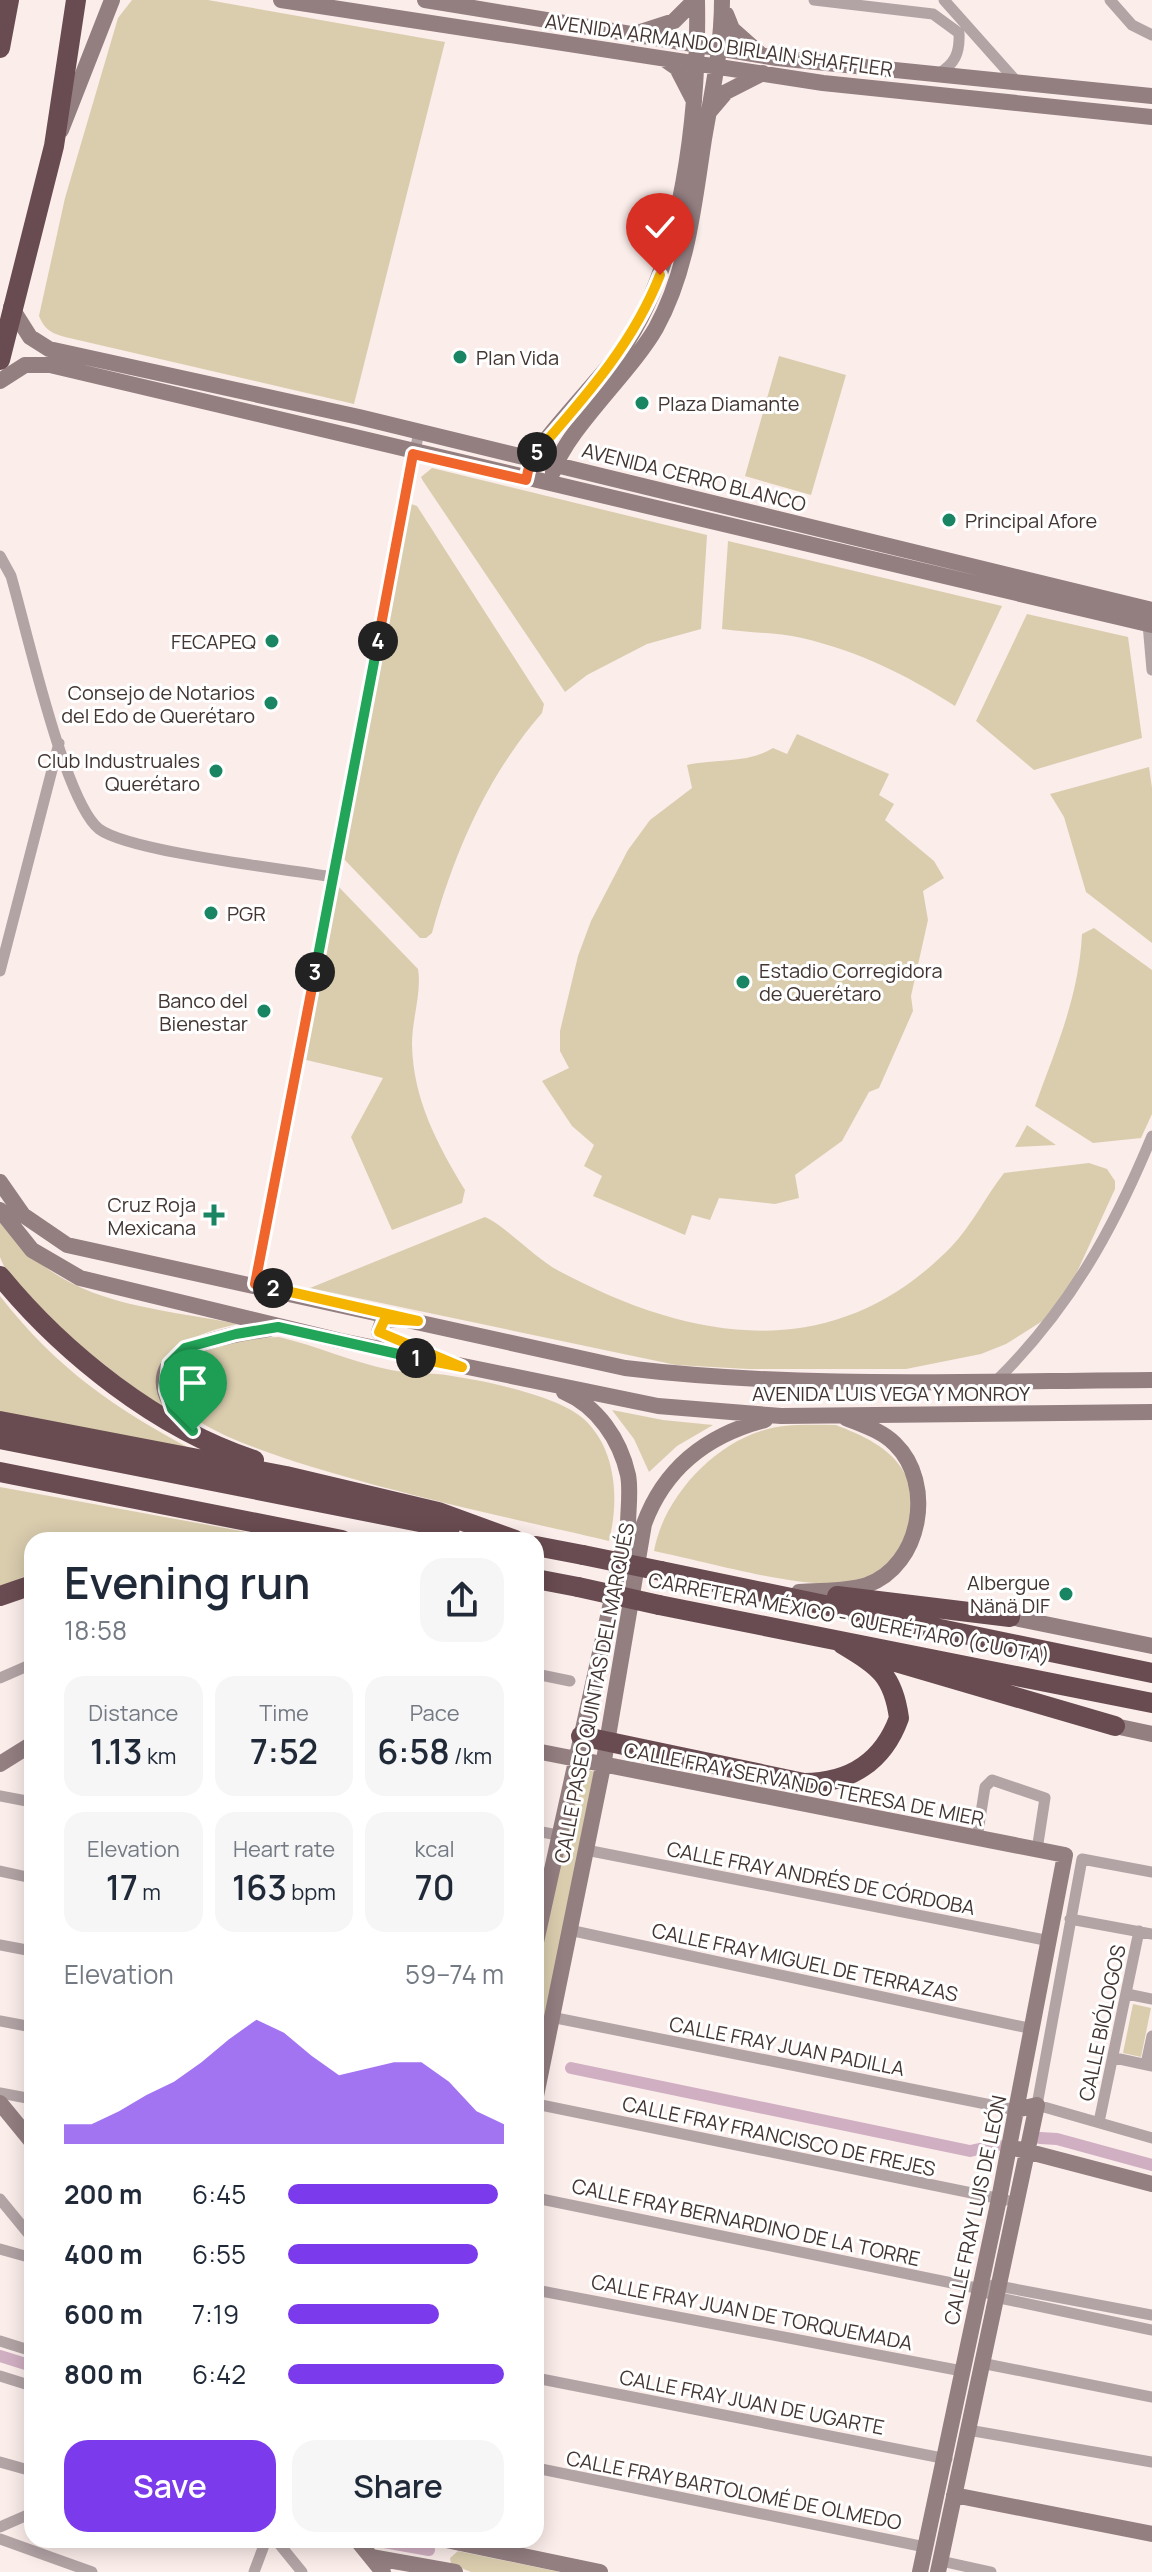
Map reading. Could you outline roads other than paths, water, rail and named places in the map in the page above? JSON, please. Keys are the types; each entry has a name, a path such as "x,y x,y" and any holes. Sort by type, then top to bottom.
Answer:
{"highway":[{"path":"1,0 1,41"},
{"path":"1,41 9,0"},
{"path":"0,360 54,146 76,0"},
{"path":"0,1276 32,1312 107,1380 157,1413 286,1476"},
{"path":"0,1421 286,1476 438,1512 491,1532"},
{"path":"0,1439 471,1532"},
{"path":"0,1472 302,1532"},
{"name":"CARRETERA MÉXICO - QUERÉTARO (CUOTA)","path":"544,1548 1152,1673"},
{"name":"CARRETERA MÉXICO - QUERÉTARO (CUOTA)","path":"544,1581 1152,1703"},
{"path":"722,1584 1010,1617"},
{"path":"0,1596 24,1588"},
{"path":"581,1736 804,1783 829,1783 851,1776 881,1752 893,1735 899,1718 890,1682 878,1666 838,1639"},
{"path":"838,1639 878,1657 1115,1726"}],"street":[{"path":"54,146 112,0"},
{"name":"AVENIDA ARMANDO BIRLAIN SHAFFLER","path":"281,0 663,58 698,55"},
{"name":"AVENIDA ARMANDO BIRLAIN SHAFFLER","path":"425,0 629,34 698,55 763,65 823,83 1152,117"},
{"path":"629,34 674,21 696,0"},
{"path":"549,485 555,464 631,366 656,328 686,249 701,108 696,0"},
{"path":"814,0 933,14 959,33 958,54 937,75"},
{"path":"1110,0 1132,25 1152,35"},
{"path":"701,108 763,65 732,29 722,1"},
{"path":"526,480 531,458 621,350 650,302 668,246 701,108 719,58 722,1"},
{"path":"933,14 945,2 1017,82"},
{"path":"663,58 677,68 701,108"},
{"path":"823,83 826,63"},
{"name":"AVENIDA ARMANDO BIRLAIN SHAFFLER","path":"763,65 826,63 1152,96"},
{"name":"AVENIDA CERRO BLANCO","path":"11,307 30,337 49,349 531,458 1151,620"},
{"name":"AVENIDA CERRO BLANCO","path":"0,381 17,368 41,364 413,454 1151,620"},
{"path":"255,1284 419,431"},
{"path":"0,556 18,600"},
{"path":"0,583 15,592 18,600 59,742 87,818 102,831 144,845 333,877"},
{"path":"1151,620 1152,670"},
{"path":"0,971 59,742"},
{"path":"996,1381 1026,1351 1081,1281 1136,1178 1152,1136"},
{"name":"AVENIDA LUIS VEGA Y MONROY","path":"0,1182 35,1227 67,1245 255,1284 561,1356 688,1375 846,1382 1152,1380"},
{"name":"AVENIDA LUIS VEGA Y MONROY","path":"2,1212 32,1250 80,1278 278,1327 658,1406 781,1416 1152,1412"},
{"path":"418,1321 385,1319 379,1332 462,1367"},
{"path":"193,1431 172,1409 166,1390 169,1364 177,1353 236,1334 278,1327"},
{"name":"CALLE PASEO QUINTAS DEL MARQUÉS","path":"540,1382 594,1409 629,1477 628,1526 544,1889"},
{"path":"799,1592 869,1584 903,1559 913,1538 918,1492 905,1456 885,1435 837,1415"},
{"name":"CALLE PASEO QUINTAS DEL MARQUÉS","path":"544,2039 603,1766 639,1551 654,1498 679,1466 714,1439 727,1431 781,1416"},
{"path":"1010,1617 1152,1646"},
{"path":"0,1678 24,1668"},
{"path":"544,1676 570,1681"},
{"path":"1115,1726 1152,1734"},
{"path":"0,1764 24,1749"},
{"name":"CALLE FRAY SERVANDO TERESA DE MIER","path":"544,1753 1074,1857"},
{"path":"977,1838 985,1787 992,1780 1045,1798 1037,1850"},
{"path":"0,1796 24,1800"},
{"path":"544,1832 558,1835"},
{"name":"CALLE FRAY ANDRÉS DE CÓRDOBA","path":"586,1850 1050,1941"},
{"path":"1074,1857 1152,1872"},
{"name":"CALLE FRAY LUIS DE LEÓN","path":"920,2572 953,2462 968,2430 1007,2200 1009,2146 1050,1941 1074,1857"},
{"name":"CALLE FRAY LUIS DE LEÓN","path":"1007,2200 1026,2151 1037,2105 1070,1919 1074,1857"},
{"path":"0,1871 24,1876"},
{"path":"1070,1919 1146,1932"},
{"name":"CALLE FRAY MIGUEL DE TERRAZAS","path":"569,1930 1033,2029"},
{"name":"CALLE BIÓLOGOS","path":"1099,2122 1127,1994 1146,1932"},
{"path":"0,1945 24,1950"},
{"path":"1127,1994 1152,1999"},
{"name":"CALLE FRAY JUAN PADILLA","path":"551,2017 1016,2110"},
{"path":"0,2021 24,2026"},
{"path":"1115,2058 1149,2065 1152,2036"},
{"path":"0,2093 24,2098"},
{"path":"0,2103 24,2132"},
{"path":"1016,2110 1037,2105 1152,2138"},
{"name":"CALLE FRAY FRANCISCO DE FREJES","path":"544,2106 1007,2200"},
{"path":"1009,2146 1152,2184"},
{"path":"0,2199 24,2228"},
{"name":"CALLE FRAY BERNARDINO DE LA TORRE","path":"544,2200 991,2290"},
{"path":"0,2249 24,2256"},
{"path":"991,2290 1152,2315"},
{"path":"991,2290 1152,2330"},
{"name":"CALLE FRAY LUIS DE LEÓN","path":"939,2566 954,2495 953,2462 962,2371 991,2290"},
{"name":"CALLE FRAY JUAN DE TORQUEMADA","path":"544,2292 962,2371"},
{"path":"0,2341 24,2348"},
{"path":"981,2363 1152,2397"},
{"path":"0,2376 24,2384"},
{"name":"CALLE FRAY JUAN DE UGARTE","path":"544,2380 953,2462"},
{"path":"968,2430 1152,2462"},
{"path":"0,2462 24,2469"},
{"name":"CALLE FRAY BARTOLOMÉ DE OLMEDO","path":"544,2470 925,2547"},
{"path":"954,2495 1152,2534"},
{"path":"0,2527 24,2516"},
{"path":"0,2539 24,2548"},
{"path":"25,2548 92,2572"},
{"path":"254,2572 263,2548"},
{"path":"282,2548 302,2572"},
{"path":"364,2548 383,2572"},
{"path":"371,2557 432,2569 441,2548"},
{"path":"483,2548 600,2572"},
{"path":"939,2566 991,2572"}],"waterway":[{"path":"571,2068 970,2151 998,2145"},
{"path":"1040,2138 1057,2139 1152,2165"},
{"path":"0,2356 24,2364"},
{"path":"418,2548 429,2550"}],"place":[{"name":"Plan Vida","path":"460,357"},
{"name":"Plaza Diamante","path":"642,403"},
{"name":"Principal Afore","path":"949,520"},
{"name":"FECAPEQ","path":"272,641"},
{"name":"Consejo de Notarios del Edo de Querétaro","path":"271,703"},
{"name":"Club Industruales Querétaro","path":"216,771"},
{"name":"PGR","path":"211,913"},
{"name":"Estadio Corregidora de Querétaro","path":"743,982"},
{"name":"Banco del Bienestar","path":"264,1011"},
{"name":"Cruz Roja Mexicana","path":"214,1215"},
{"name":"Albergue Nänä DIF","path":"1066,1594"}]}
